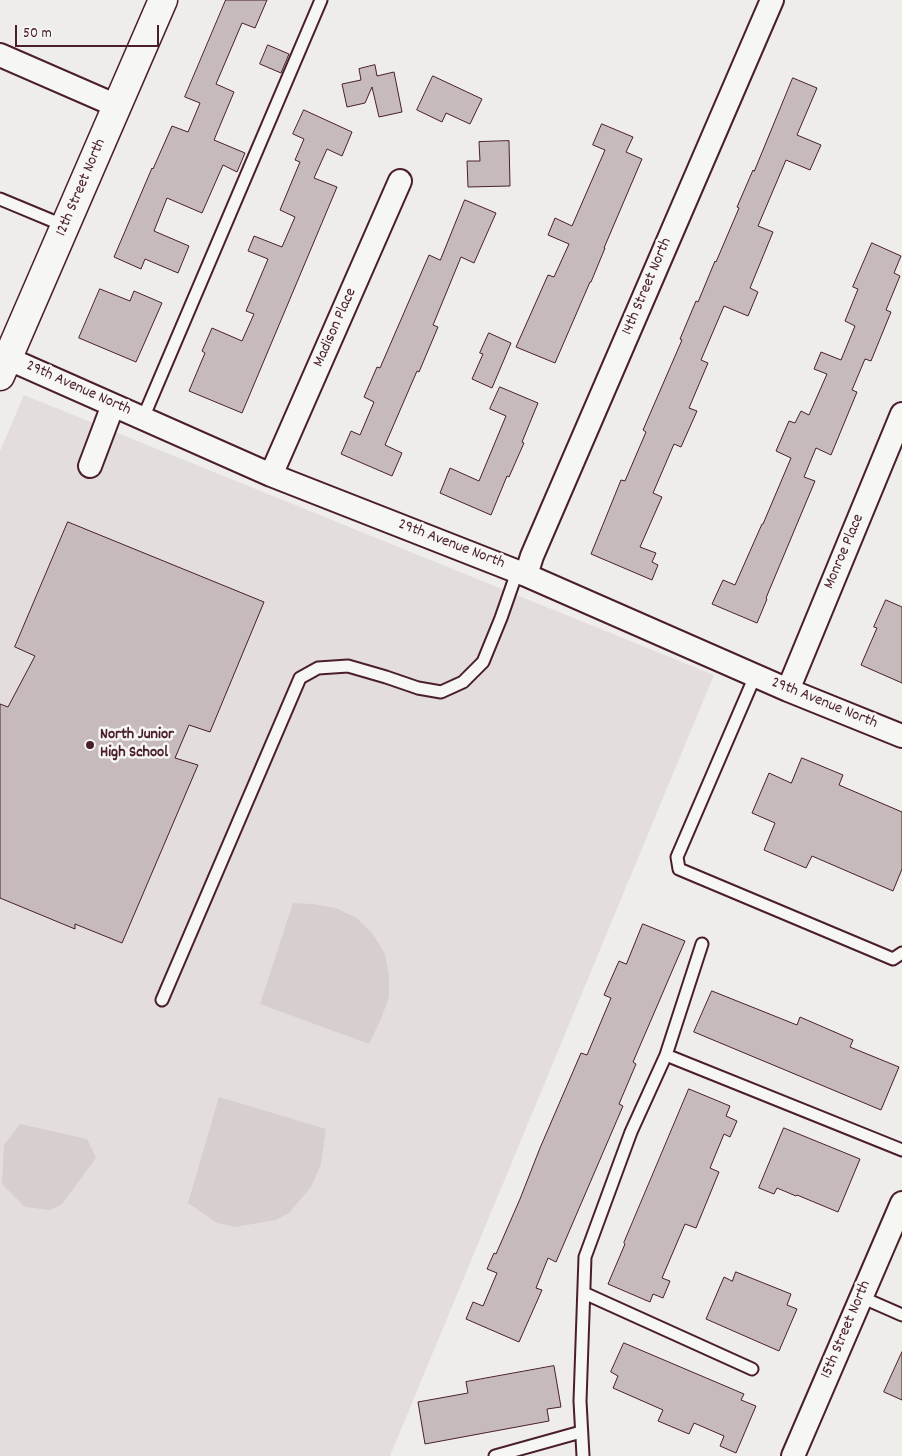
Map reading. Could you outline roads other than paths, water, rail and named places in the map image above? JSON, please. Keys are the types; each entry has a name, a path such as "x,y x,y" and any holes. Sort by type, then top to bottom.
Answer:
{"street":[{"name":"12th Street North","path":"3,363 164,0"},
{"name":"14th Street North","path":"522,573 536,547 772,0"},
{"path":"0,55 117,106"},
{"name":"Madison Place","path":"271,475 400,180"},
{"name":"29th Avenue North","path":"3,363 113,405 271,475 522,573 755,676 902,736"},
{"path":"90,466 113,405"},
{"name":"Monroe Place","path":"788,690 902,414"},
{"name":"15th Street North","path":"793,1456 902,1203"}],"lane":[{"path":"143,418 321,0"},
{"path":"0,199 65,226"},
{"path":"162,1000 300,678 318,668 348,666 418,688 441,692 463,682 483,662 522,573"},
{"path":"755,676 677,857 679,869 893,959 902,953"},
{"path":"583,1456 580,1401 585,1257 631,1132 666,1055 702,944"},
{"path":"666,1055 902,1150"},
{"path":"584,1293 752,1369"},
{"path":"861,1297 902,1315"},
{"path":"494,1456 582,1432"}],"place":[{"name":"North Junior High School","path":"90,745"}]}
